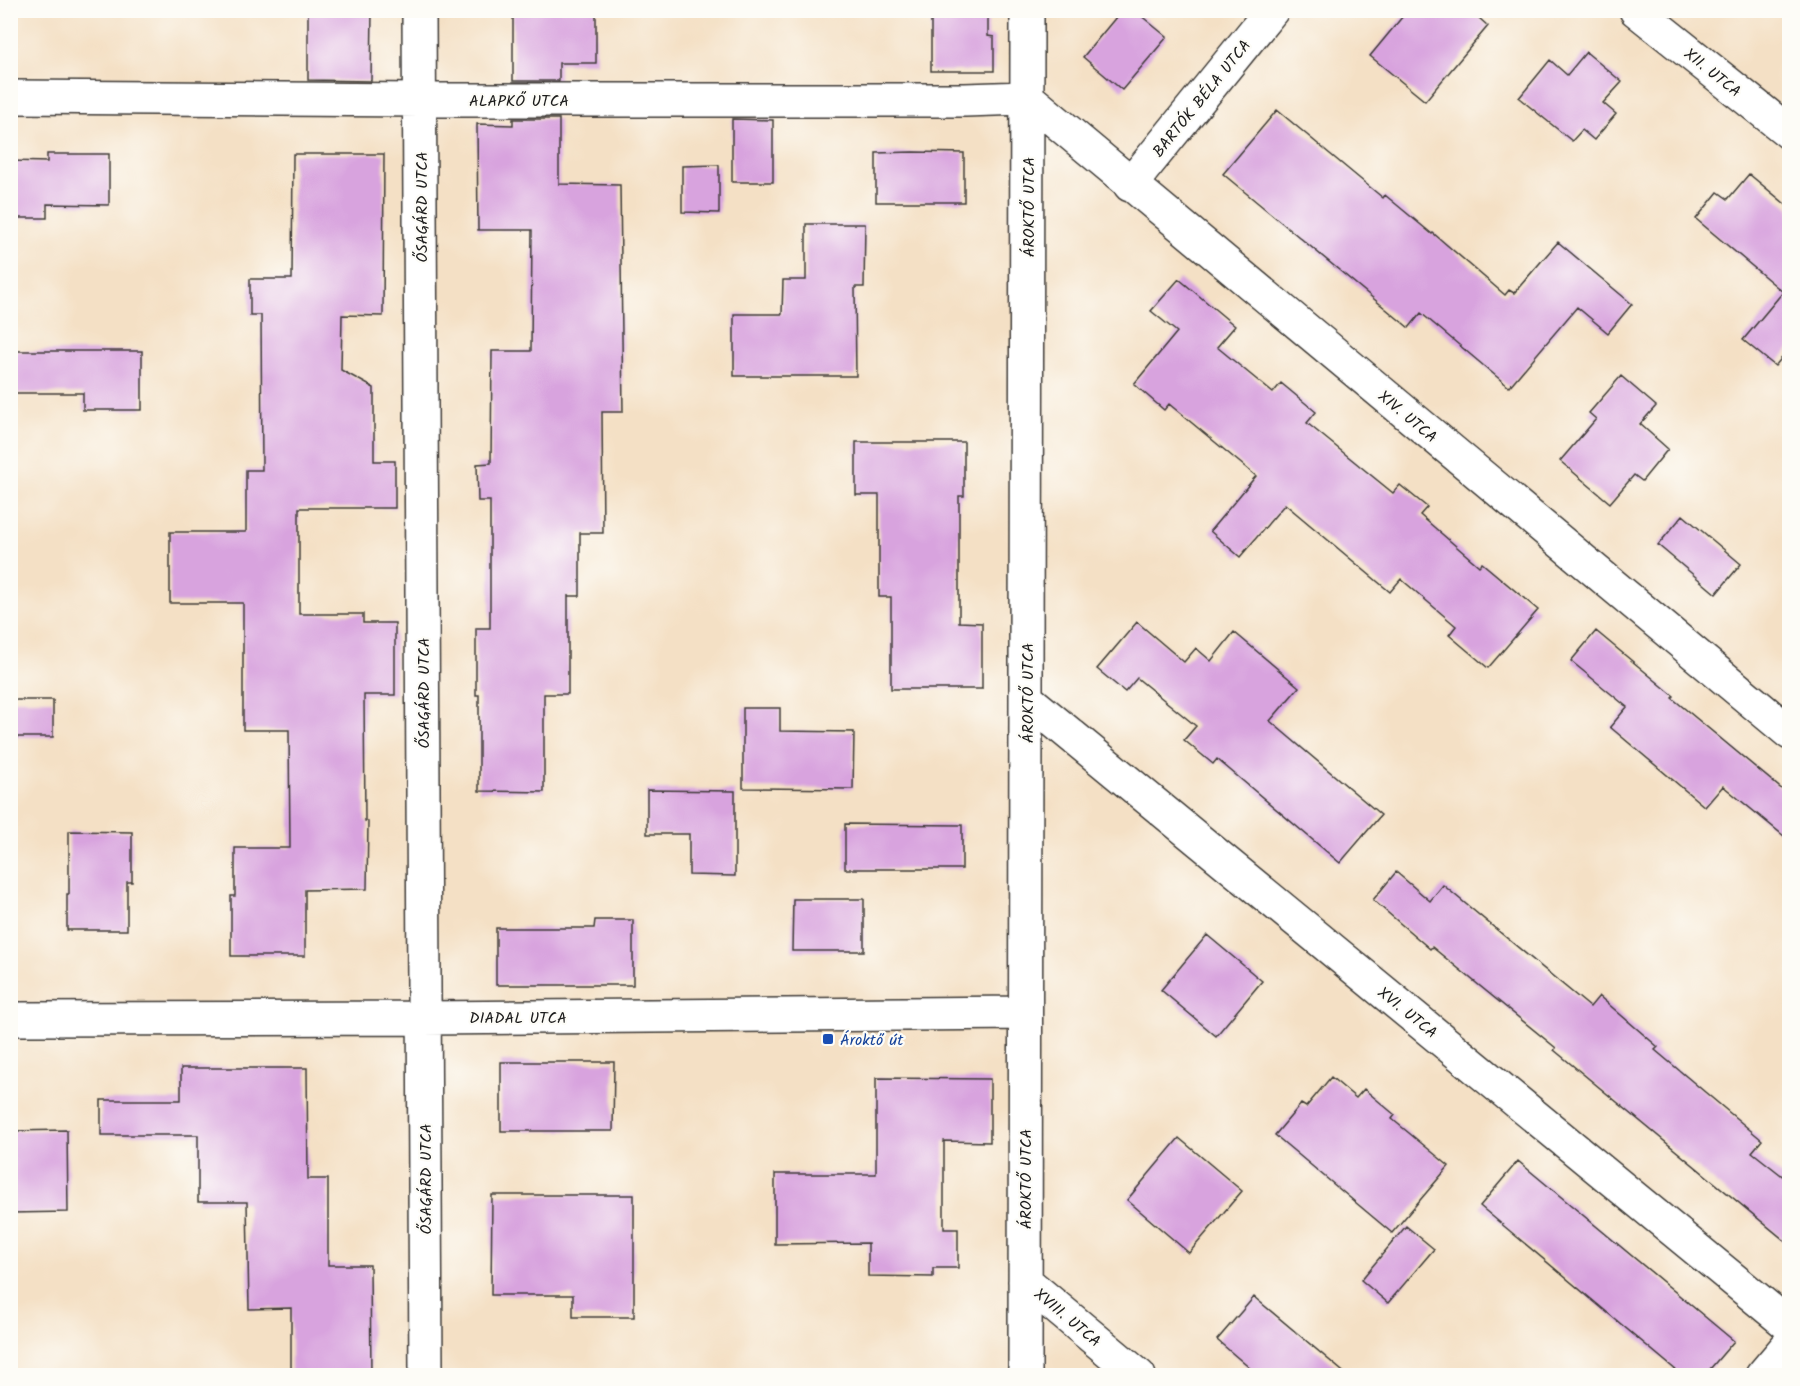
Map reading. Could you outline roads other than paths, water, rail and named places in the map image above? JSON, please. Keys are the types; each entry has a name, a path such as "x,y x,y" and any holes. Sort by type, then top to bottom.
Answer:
{"street":[{"name":"ŐSAGÁRD UTCA","path":"419,10 426,1376"},
{"name":"ÁROKTŐ UTCA","path":"1025,1376 1027,10"},
{"name":"BARTÓK BÉLA UTCA","path":"1130,185 1272,10"},
{"name":"XII. UTCA","path":"1636,10 1790,134"},
{"name":"ALAPKŐ UTCA","path":"10,97 420,100 1028,98"},
{"name":"XIV. UTCA","path":"1028,98 1790,734"},
{"name":"XVI. UTCA","path":"1027,699 1790,1326"},
{"name":"DIADAL UTCA","path":"10,1018 424,1018 1025,1013"},
{"name":"XVIII. UTCA","path":"1025,1281 1139,1376"},
{"path":"1762,1376 1790,1343"}],"place":[{"name":"Ároktő út","path":"828,1039"}]}
